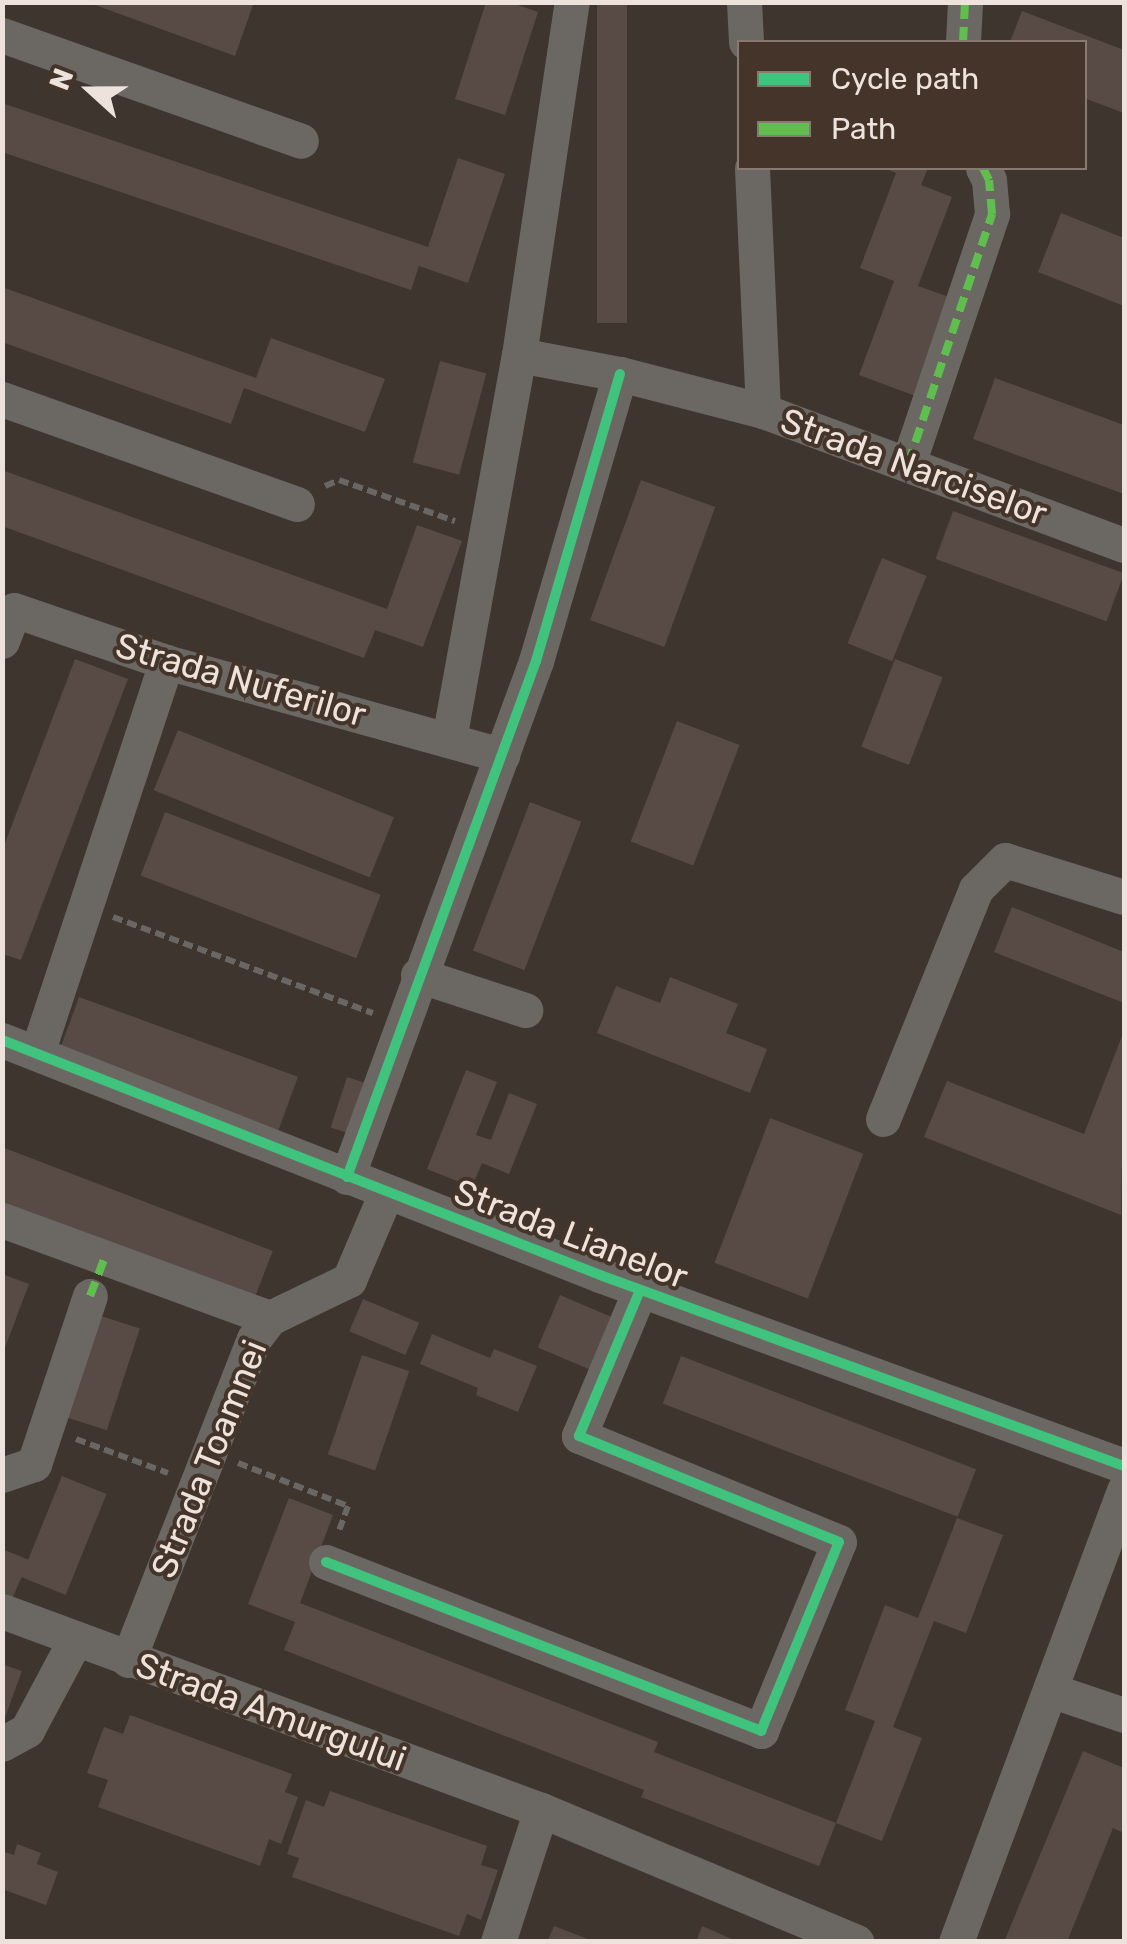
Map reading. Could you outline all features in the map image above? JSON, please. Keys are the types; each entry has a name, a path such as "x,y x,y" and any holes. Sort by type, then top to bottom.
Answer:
{"street":[{"path":"449,739 519,355 572,2"},
{"path":"744,2 746,40"},
{"path":"963,40 965,2"},
{"path":"2,36 301,141"},
{"name":"Strada Narciselor","path":"752,170 763,411 1124,545"},
{"path":"908,464 992,214 984,170"},
{"path":"519,355 620,374 763,411"},
{"path":"348,1178 418,976 536,660 620,374"},
{"path":"2,399 297,504"},
{"name":"Strada Nuferilor","path":"6,618 502,755"},
{"path":"37,1053 88,908 166,662"},
{"path":"883,1120 976,889 1005,860 1124,896"},
{"path":"418,976 526,1010"},
{"name":"Strada Lianelor","path":"2,1040 640,1290 1124,1466"},
{"name":"Strada Toamnei","path":"128,1660 254,1339 270,1318 349,1280 386,1193"},
{"path":"2,1220 270,1318"},
{"path":"326,1562 761,1731 838,1542 579,1436 640,1290"},
{"path":"2,1475 34,1464 90,1296"},
{"path":"956,1942 1124,1490"},
{"name":"Strada Amurgului","path":"2,1611 542,1810 856,1942"},
{"path":"2,1744 27,1730 75,1640"},
{"path":"1050,1690 1124,1716"},
{"path":"498,1942 542,1810"}],"path":[{"path":"297,504 339,480 489,533"},
{"path":"88,908 402,1024"},
{"path":"46,1428 348,1506 326,1562"}],"building":[{"path":"87,2 254,2 235,56"},
{"path":"486,2 509,2 538,12 505,115 455,99"},
{"path":"597,2 627,2 627,323 597,323"},
{"path":"1022,11 1124,50 1124,113 1087,99 1087,40 1011,40"},
{"path":"2,103 428,247 458,158 505,174 468,283 419,266 411,290 2,152"},
{"path":"888,170 927,170 921,185 952,197 918,286 955,299 918,397 859,375 894,281 860,268 896,173"},
{"path":"1061,213 1124,238 1124,306 1038,272"},
{"path":"2,287 256,378 271,338 385,379 365,432 244,388 231,424 2,342"},
{"path":"440,361 486,373 459,475 413,462"},
{"path":"995,378 1124,425 1124,494 973,439"},
{"path":"2,470 387,609 417,525 462,541 423,647 375,630 364,658 2,526"},
{"path":"641,480 715,507 664,647 590,620"},
{"path":"953,511 1124,573 1107,621 936,559"},
{"path":"882,558 927,576 892,661 848,643"},
{"path":"75,659 128,679 21,960 2,954 2,851"},
{"path":"895,659 943,677 909,765 861,747"},
{"path":"677,721 740,745 693,865 631,841"},
{"path":"178,730 394,817 370,878 154,790"},
{"path":"530,802 581,822 524,970 473,950"},
{"path":"165,812 381,895 356,958 141,875"},
{"path":"1012,907 1124,952 1124,1003 994,952"},
{"path":"670,977 738,1004 726,1033 767,1049 750,1093 597,1033 616,986 660,1003"},
{"path":"79,997 298,1077 276,1136 57,1056"},
{"path":"1124,1031 1121,1215 924,1137 947,1081 1084,1134"},
{"path":"466,1070 497,1082 476,1135 491,1140 509,1093 537,1104 509,1174 482,1163 472,1187 427,1169"},
{"path":"347,1077 374,1086 357,1136 331,1127"},
{"path":"770,1118 863,1154 808,1299 714,1263"},
{"path":"2,1147 273,1251 254,1300 2,1204"},
{"path":"2,1274 29,1284 3,1353 2,1353"},
{"path":"560,1295 612,1317 589,1369 538,1347"},
{"path":"363,1299 419,1323 405,1355 349,1331"},
{"path":"98,1315 140,1329 107,1430 65,1417"},
{"path":"432,1334 490,1358 494,1349 537,1366 518,1412 476,1395 478,1388 420,1364"},
{"path":"362,1355 409,1371 375,1471 328,1454"},
{"path":"681,1356 976,1469 958,1517 663,1404"},
{"path":"62,1476 107,1494 66,1595 21,1577"},
{"path":"289,1498 333,1515 300,1603 658,1742 654,1752 836,1823 819,1866 641,1797 644,1790 284,1650 295,1622 248,1604"},
{"path":"957,1518 1003,1535 966,1633 934,1621 893,1727 922,1738 882,1841 836,1823 875,1721 845,1710 885,1605 918,1618"},
{"path":"2,1549 29,1560 10,1604 2,1601"},
{"path":"2,1664 22,1671 3,1723 2,1723"},
{"path":"130,1715 292,1774 285,1792 298,1797 281,1844 269,1839 260,1866 98,1807 108,1780 87,1773 104,1727 123,1734"},
{"path":"1083,1751 1124,1768 1124,1833 1113,1828 1067,1942 1004,1942"},
{"path":"330,1791 487,1846 481,1865 498,1870 481,1920 467,1914 459,1936 292,1877 299,1858 287,1854 306,1800 324,1807"},
{"path":"17,1844 41,1853 37,1864 58,1872 46,1905 2,1889 2,1851 14,1855"},
{"path":"554,1926 593,1941 593,1942 547,1942"},
{"path":"702,1926 739,1942 696,1942"}],"marked path":[{"path":"963,40 965,2"},
{"path":"908,464 992,214 989,180 984,170"},
{"path":"90,1296 105,1257"}],"cycle path":[{"path":"347,1177 536,661 620,374"},
{"path":"2,1040 600,1275 1124,1466"},
{"path":"326,1562 761,1731 839,1542 579,1436 640,1290"}]}
